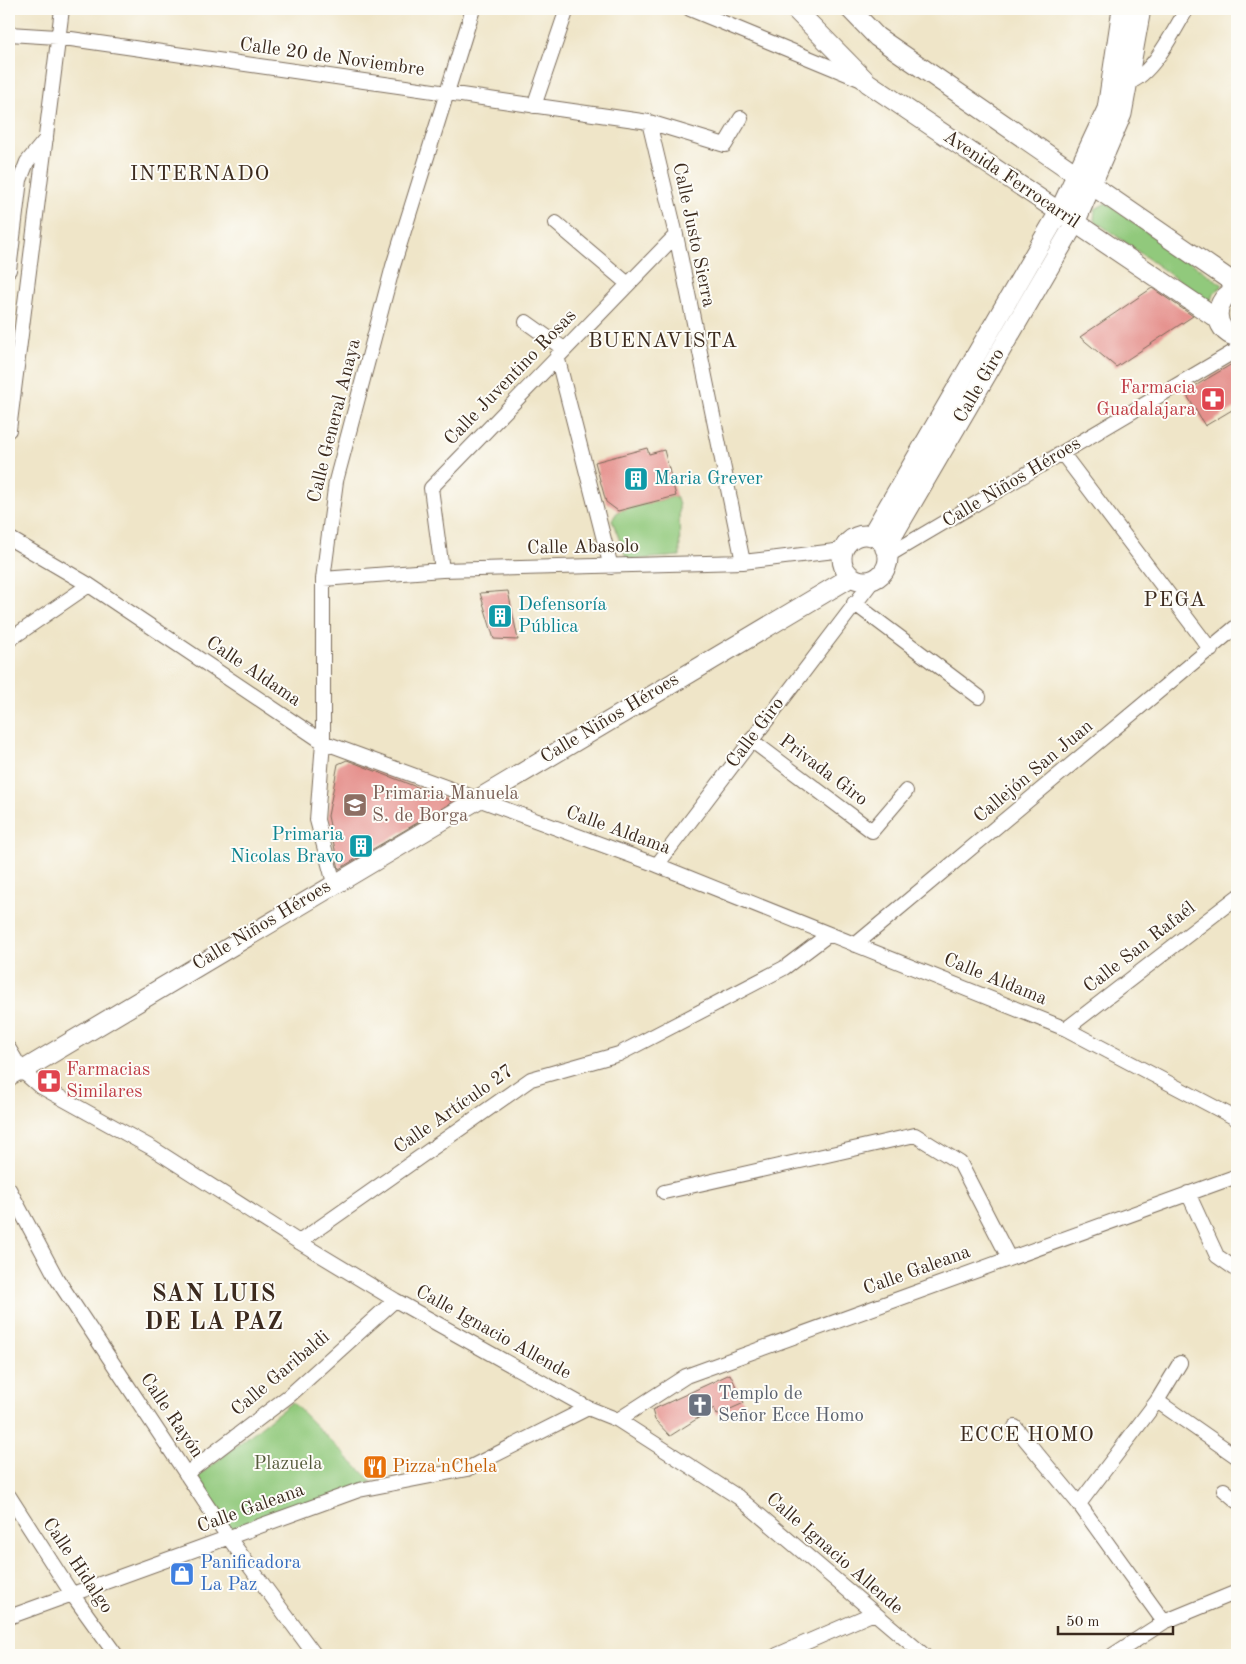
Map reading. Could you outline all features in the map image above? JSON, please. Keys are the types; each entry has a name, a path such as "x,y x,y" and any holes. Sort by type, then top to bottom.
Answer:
{"street":[{"path":"9,430 62,9"},
{"name":"Calle General Anaya","path":"334,883 317,820 324,742 323,579 336,481 394,266 473,9"},
{"path":"534,106 567,9"},
{"path":"690,9 868,83"},
{"name":"Avenida Ferrocarril","path":"795,9 868,83 1218,319 1226,332 1237,337"},
{"path":"850,9 876,37 1237,286"},
{"path":"1085,180 1122,114 1119,85 1122,9"},
{"path":"1119,85 1141,9"},
{"path":"1119,85 1152,66 1186,9"},
{"name":"Calle 20 de Noviembre","path":"9,34 57,37 649,122 725,144 741,118"},
{"name":"Calle Justo Sierra","path":"649,122 676,235 742,562"},
{"path":"9,270 20,180 28,162 47,138"},
{"name":"Calle Giro","path":"870,536 1059,212 1085,180"},
{"name":"Calle Giro","path":"886,553 1075,223 1085,180"},
{"path":"556,223 628,284"},
{"name":"Calle Juventino Rosas","path":"442,570 431,488 676,235"},
{"path":"1218,319 1220,303 1230,293 1237,290"},
{"path":"526,322 561,352 611,567"},
{"name":"Calle Niños Héroes","path":"886,553 1062,453 1235,351 1237,346"},
{"path":"1062,453 1211,650"},
{"path":"864,535 870,536 877,539 886,553 884,570 874,579 858,580 851,577 843,564 843,550 851,539 864,535"},
{"name":"Calle Aldama","path":"9,538 90,585 324,742 657,865 1066,1029 1237,1119"},
{"name":"Calle Abasolo","path":"323,579 442,570 611,567 742,562 843,550"},
{"name":"Calle Niños Héroes","path":"15,1075 476,798 851,577"},
{"name":"Calle Giro","path":"657,865 874,579"},
{"path":"9,640 90,585"},
{"path":"854,603 980,697"},
{"name":"Callejón San Juan","path":"855,946 1211,650 1237,626"},
{"name":"Privada Giro","path":"751,740 872,832 906,791"},
{"name":"Calle San Rafaél","path":"1066,1029 1237,898"},
{"name":"Calle Artículo 27","path":"299,1242 531,1079 619,1054 784,968 828,934"},
{"name":"Calle Ignacio Allende","path":"9,1049 15,1075 38,1085 152,1148 299,1242 395,1300 588,1408 618,1420 738,1497 924,1655"},
{"path":"664,1192 915,1135 960,1163 1009,1258"},
{"name":"Calle Galeana","path":"618,1420 686,1376 1237,1176"},
{"name":"Calle Rayón","path":"9,1190 57,1279 228,1537 315,1655"},
{"path":"1188,1193 1217,1256 1237,1270"},
{"name":"Calle Garibaldi","path":"186,1474 290,1395 395,1300"},
{"path":"1079,1504 1158,1401 1180,1363"},
{"path":"1158,1401 1237,1457"},
{"name":"Calle Galeana","path":"9,1617 359,1490 467,1469 588,1408"},
{"path":"1015,1427 1079,1504 1164,1622"},
{"path":"1224,1490 1237,1501"},
{"name":"Calle Hidalgo","path":"9,1496 72,1594 116,1655"},
{"path":"1113,1655 1164,1622 1237,1592"},
{"path":"776,1655 874,1613"}],"green space":[{"path":"1106,203 1223,285 1213,294 1210,303 1094,220 1095,209"},
{"path":"676,496 679,505 680,556 627,560 612,520 618,511"},
{"name":"Plazuela","path":"292,1402 372,1482 230,1533 196,1478"}],"building":[{"path":"1152,288 1193,316 1116,367 1080,337"},
{"name":"Farmacia Guadalajara","path":"1232,364 1237,372 1237,407 1205,426 1185,392"},
{"name":"Maria Grever","path":"647,448 649,454 664,450 676,496 618,511 606,502 595,462"},
{"name":"Defensoría Pública","path":"508,591 518,640 494,639 480,593"},
{"name":"Primaria Nicolas Bravo","path":"347,760 450,800 451,803 339,869 328,816 338,764"},
{"name":"Templo de Señor Ecce Homo","path":"730,1374 744,1403 717,1415 714,1408 670,1436 655,1420 652,1410"}],"place":[{"name":"Farmacia Guadalajara","path":"1213,399"},
{"name":"Maria Grever","path":"636,479"},
{"name":"Defensoría Pública","path":"500,616"},
{"name":"Primaria Manuela S. de Borga","path":"355,805"},
{"name":"Primaria Nicolas Bravo","path":"361,846"},
{"name":"Farmacias Similares","path":"49,1081"},
{"name":"Templo de Señor Ecce Homo","path":"700,1405"},
{"name":"Pizza'nChela","path":"375,1467"},
{"name":"Panificadora La Paz","path":"182,1574"}],"district":[{"name":"INTERNADO","path":"200,174"},
{"name":"BUENAVISTA","path":"663,341"},
{"name":"PEGA","path":"1175,600"},
{"name":"SAN LUIS DE LA PAZ","path":"214,1309"},
{"name":"ECCE HOMO","path":"1027,1435"}]}
